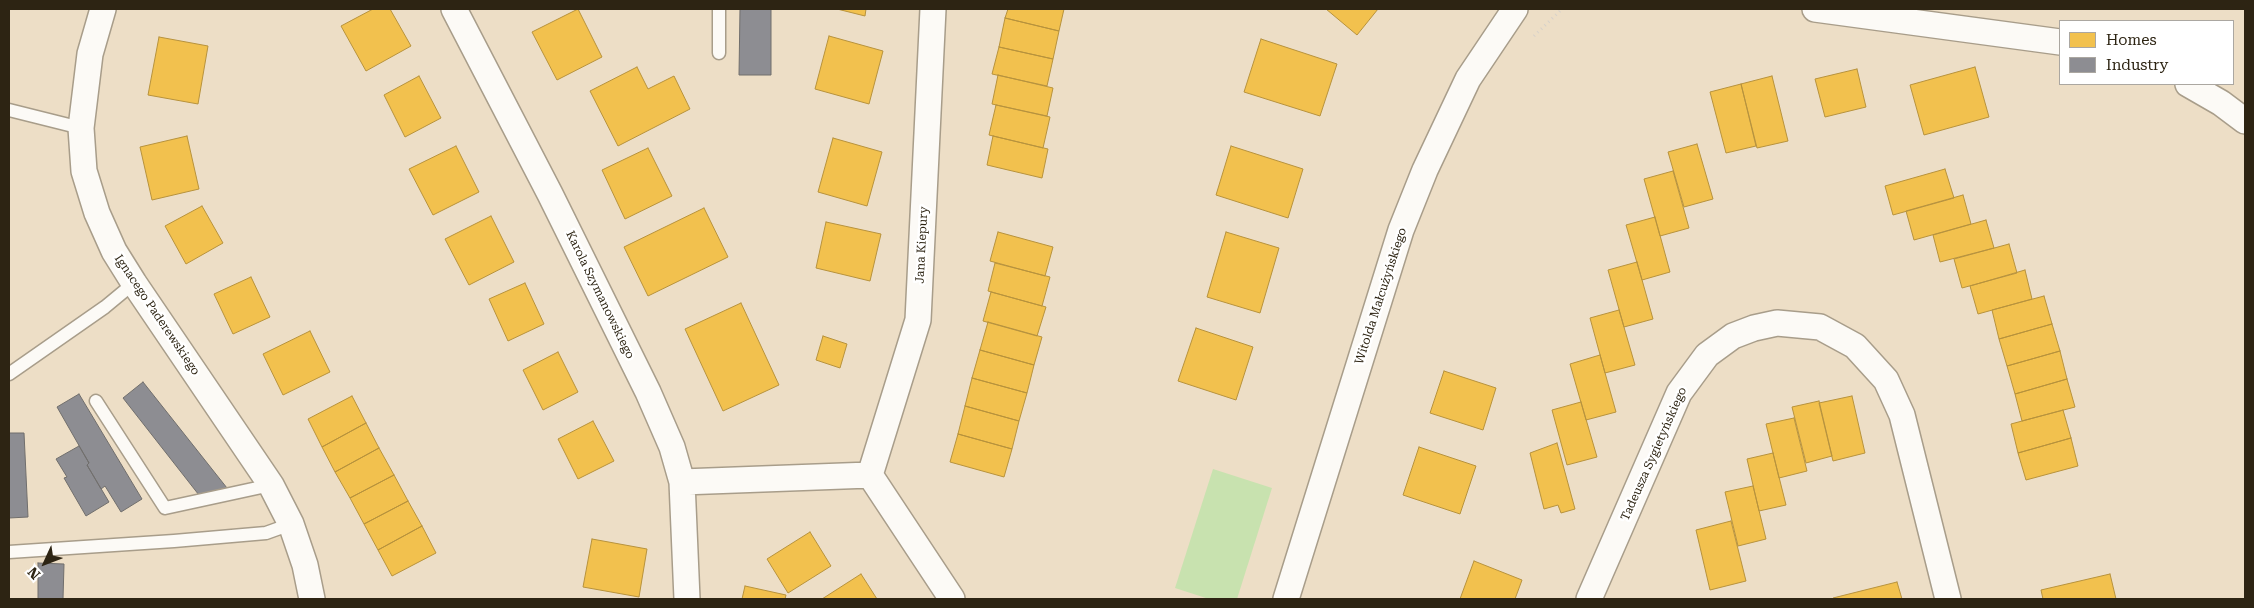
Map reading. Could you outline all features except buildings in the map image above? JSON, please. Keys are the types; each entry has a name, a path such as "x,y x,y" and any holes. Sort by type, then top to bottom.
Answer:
{"street":[{"name":"Ignacego Paderewskiego","path":"103,9 90,54 82,128 84,170 97,213 114,251 134,283 270,485 291,524 305,565 312,599"},
{"name":"Karola Szymanowskiego","path":"454,9 550,194 648,392 672,447 682,482 687,599"},
{"name":"Jana Kiepury","path":"870,475 918,320 933,9"},
{"name":"Witolda Małcużyńskiego","path":"1286,599 1401,230 1425,170 1468,78 1514,9"},
{"path":"1815,9 2059,42"},
{"path":"2190,85 2221,103 2245,121"},
{"name":"Tadeusza Sygietyńskiego","path":"1589,599 1679,393 1707,354 1733,336 1754,328 1777,324 1820,327 1855,346 1886,380 1902,415 1948,599"},
{"path":"682,482 870,475 952,599"}],"lane":[{"path":"719,9 719,53"},
{"path":"9,110 82,128"},
{"path":"9,374 106,307 134,283"},
{"path":"96,401 165,508 270,485"},
{"path":"9,552 174,542 266,533 291,524"}],"path":[{"path":"1527,41 1562,9"}],"green space":[{"path":"1213,469 1272,488 1237,599 1209,599 1175,588"}]}
